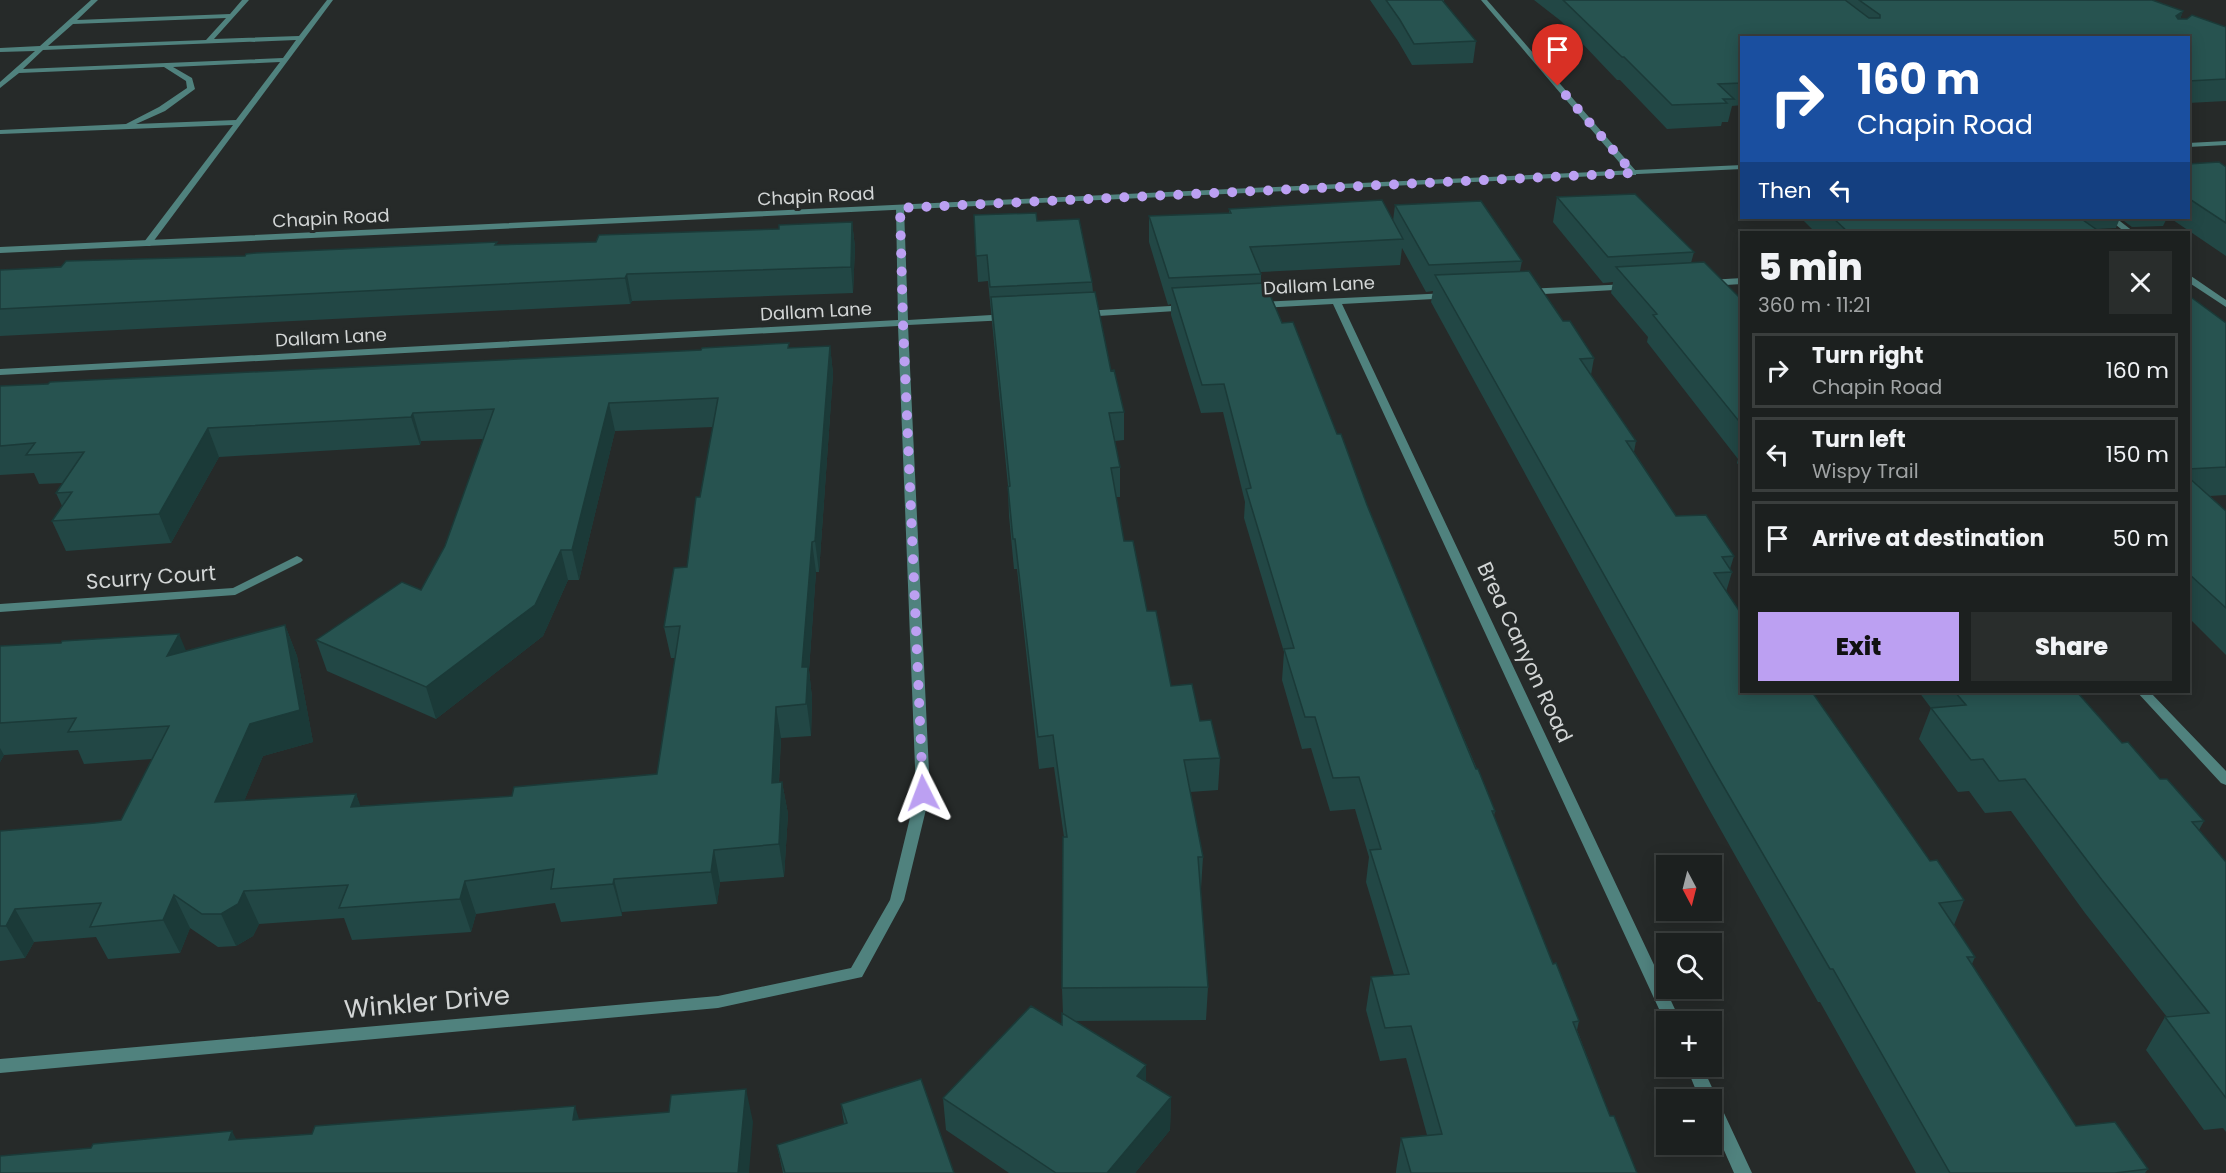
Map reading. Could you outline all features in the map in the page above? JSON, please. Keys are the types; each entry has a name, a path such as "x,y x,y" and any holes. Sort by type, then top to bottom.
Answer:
{"street":[{"path":"0,86 95,0"},
{"path":"208,42 246,0"},
{"path":"147,244 330,0"},
{"path":"1484,0 1633,173"},
{"path":"70,22 232,16"},
{"path":"0,50 302,38"},
{"path":"16,71 285,60"},
{"path":"124,127 162,109 191,89 189,80 166,65"},
{"path":"0,132 239,122"},
{"path":"2190,145 2226,143"},
{"name":"Chapin Road","path":"0,250 1740,167"},
{"path":"900,208 903,323"},
{"path":"2112,219 2129,231"},
{"path":"2190,278 2226,304"},
{"path":"1694,284 1740,281"},
{"path":"1515,292 1634,287"},
{"name":"Dallam Lane","path":"1243,306 1455,295"},
{"name":"Brea Canyon Road","path":"1336,301 1668,1011"},
{"path":"1067,315 1196,308"},
{"name":"Dallam Lane","path":"0,372 1020,317"},
{"name":"Winkler Drive","path":"0,1066 718,1002 856,972 897,900 923,793 903,323"},
{"name":"Scurry Court","path":"0,608 235,591 297,560"},
{"path":"2144,693 2226,780"},
{"path":"1722,1127 1743,1173"}],"building":[{"path":"1386,0 1442,0 1476,41 1414,44"},
{"path":"1563,0 1845,0 1869,18 1880,18 1880,15 1859,0 2152,0 2183,11 2176,16 2178,19 2187,19 2192,15 2226,27 2226,79 2190,81 2190,36 1740,36 1740,83 1718,84 1734,99 1723,99 1727,103 1672,105"},
{"path":"2219,162 2226,167 2226,223 2190,199 2190,164"},
{"path":"1635,194 1694,252 1608,257 1557,197"},
{"path":"1382,200 1403,239 1250,247 1261,274 1169,278 1149,216 1231,213 1229,209"},
{"path":"1481,201 1522,261 1429,265 1395,205"},
{"path":"1036,213 1037,221 1079,219 1092,282 990,287 987,255 976,256 974,215"},
{"path":"1834,219 2081,219 2099,231 1847,231"},
{"path":"852,222 851,267 627,274 625,278 0,309 0,270 61,267 66,261 245,256 256,253 497,242 495,245 596,242 599,235 779,229 779,225"},
{"path":"1704,262 1740,298 1740,423 1653,315 1657,314 1616,267"},
{"path":"1529,271 1563,321 1570,321 1594,358 1580,359 1636,441 1626,441 1676,516 1706,515 1734,556 1722,557 1732,572 1714,573 1740,612 1740,693 1813,693 1930,861 1937,860 1964,900 1939,903 1975,957 1967,957 2076,1126 2115,1122 2148,1169 2115,1173 1950,1173 1833,969 1830,969 1714,770 1435,275"},
{"path":"1265,283 1282,323 1293,322 1337,434 1341,434 1367,505 1495,811 1492,811 1553,964 1556,963 1579,1021 1573,1022 1610,1116 1614,1116 1637,1173 1411,1173 1401,1138 1442,1134 1411,1026 1385,1028 1371,977 1409,974 1370,850 1381,849 1359,777 1333,778 1315,717 1305,717 1284,649 1294,648 1246,489 1251,488 1224,384 1202,385 1172,288"},
{"path":"1095,292 1111,371 1114,370 1124,412 1109,413 1120,467 1111,468 1124,541 1133,541 1147,611 1156,611 1171,686 1192,684 1200,721 1211,720 1220,758 1184,760 1203,857 1198,857 1208,987 1062,988 1063,837 1067,837 1053,735 1038,737 1015,539 1013,539 1008,487 1010,486 991,297"},
{"path":"2190,296 2226,323 2226,467 2190,469"},
{"path":"789,343 788,348 830,346 815,541 812,542 802,667 808,667 806,704 776,707 772,783 782,782 779,844 714,850 711,872 614,879 613,884 551,889 554,869 465,881 460,899 339,908 348,885 244,891 238,904 221,914 202,914 174,895 163,920 90,927 101,903 15,909 6,926 0,926 0,831 121,820 169,726 68,732 76,718 0,723 0,646 179,634 167,656 285,625 300,710 250,724 215,802 356,794 351,807 512,796 514,787 657,774 680,626 664,627 674,568 687,567 696,497 700,497 718,398 609,403 572,550 561,550 535,605 426,687 316,640 402,582 421,590 445,546 494,409 413,413 411,417 208,428 159,514 52,521 72,492 56,493 84,452 26,455 35,443 0,446 0,386 701,350 702,348"},
{"path":"2190,479 2226,511 2226,608 2190,575"},
{"path":"1956,693 2078,693 2122,743 2128,742 2160,779 2167,779 2204,821 2192,822 2226,862 2226,1098 2165,1017 2209,1013 2102,880 2025,779 1999,781 1983,759 1971,760 1931,708 1966,705"},
{"path":"1031,1006 1062,1025 1062,1013 1146,1065 1137,1076 1171,1097 1107,1173 1056,1173 943,1098"},
{"path":"921,1079 954,1173 785,1173 777,1145 847,1123 841,1104"},
{"path":"746,1089 738,1173 0,1173 0,1156 91,1148 93,1144 232,1131 229,1140 312,1134 315,1126 575,1106 573,1120 669,1112 671,1095"}],"route":[{"path":"923,793 900,208 1633,173 1558,86"}]}
